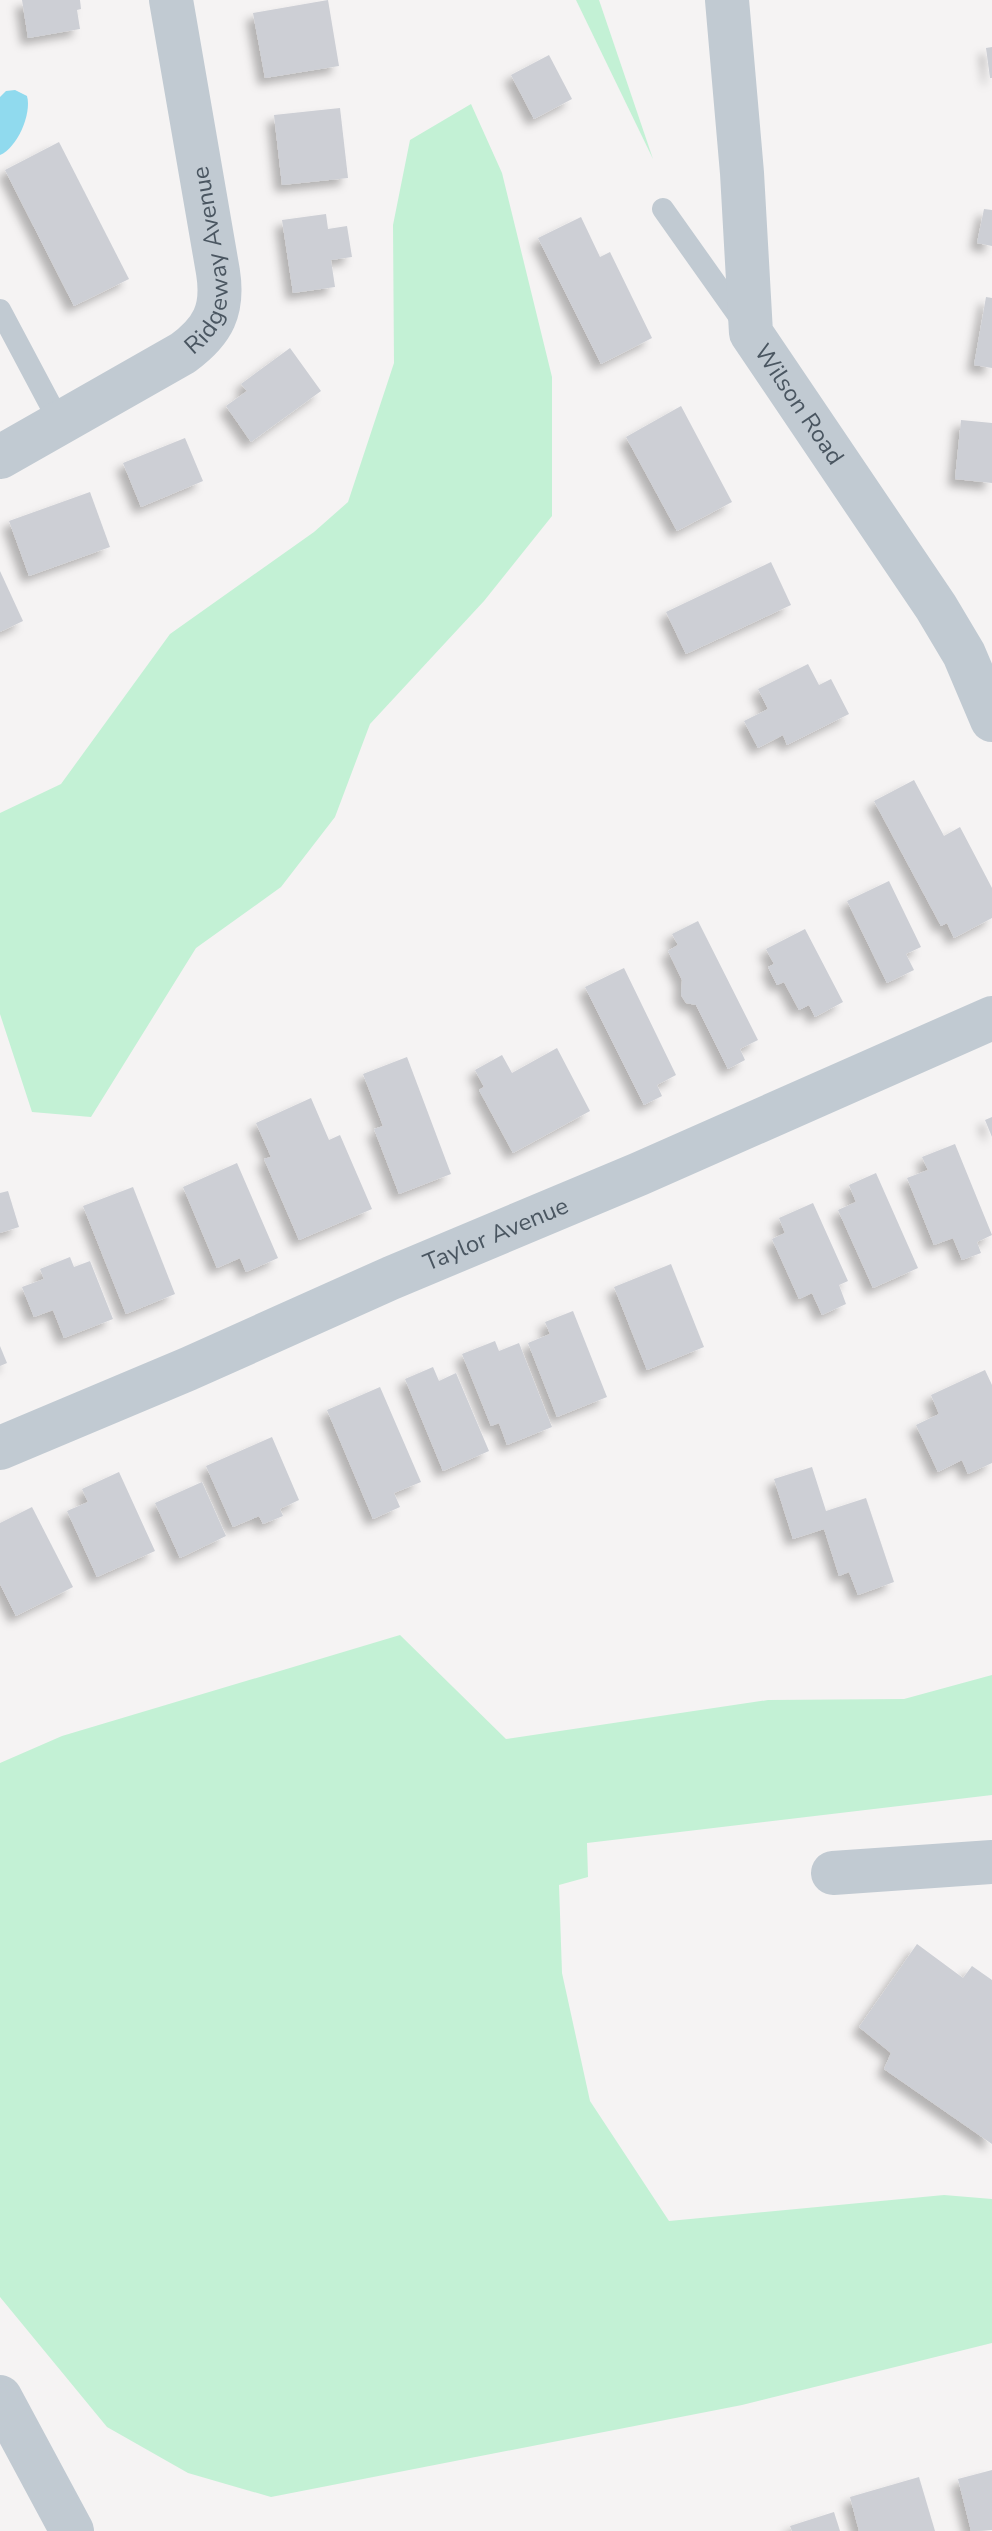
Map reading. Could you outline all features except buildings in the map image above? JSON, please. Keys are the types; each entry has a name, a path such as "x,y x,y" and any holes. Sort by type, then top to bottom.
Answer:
{"street":[{"name":"Ridgeway Avenue","path":"0,457 183,353 203,339 219,304 218,272 171,0"},
{"name":"Wilson Road","path":"727,0 742,173 751,333 936,607 964,654 992,720"},
{"name":"Taylor Avenue","path":"0,1448 639,1174 992,1018"},
{"path":"833,1873 992,1862"},
{"path":"0,2397 72,2531"}],"lane":[{"path":"663,209 751,333"},
{"path":"0,310 60,423"}],"green space":[{"path":"576,0 599,0 653,159"},
{"path":"471,104 502,173 552,377 552,516 484,601 370,724 335,817 281,887 196,948 91,1117 32,1112 0,1014 0,813 61,784 170,634 314,532 348,502 394,363 393,225 410,140"},
{"path":"400,1635 506,1739 768,1700 904,1699 992,1675 992,1795 587,1843 588,1877 559,1885 562,1973 590,2101 669,2221 944,2195 992,2199 992,2343 742,2405 271,2497 188,2473 107,2427 0,2297 0,1763 62,1736"}],"water":[{"path":"15,90 27,96 25,121 12,145 0,155 0,97 6,91"}]}
